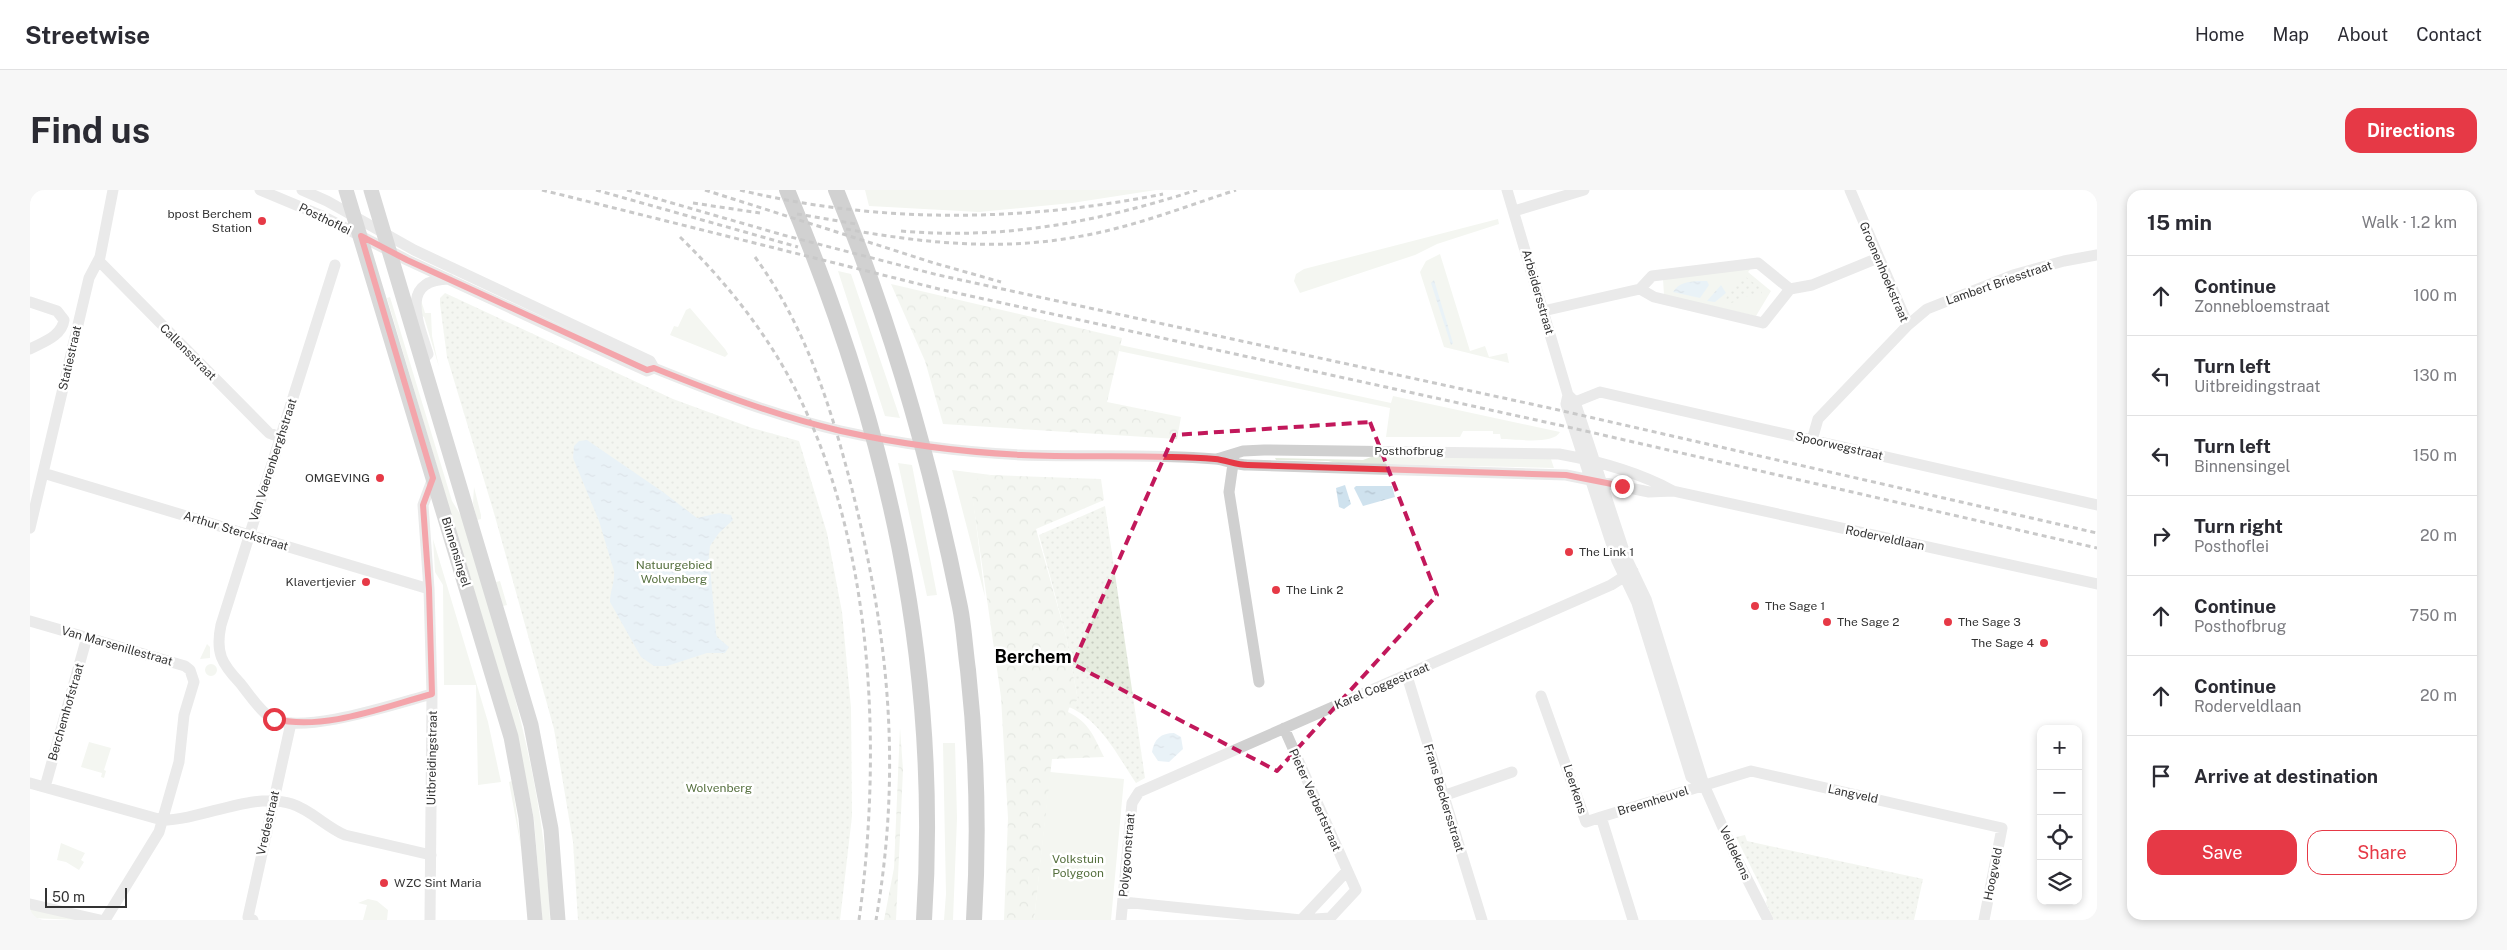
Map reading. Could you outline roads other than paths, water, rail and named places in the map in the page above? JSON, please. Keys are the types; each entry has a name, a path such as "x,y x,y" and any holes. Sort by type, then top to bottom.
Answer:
{"highway":[{"path":"787,190 827,289 868,413 895,523 907,583 918,658 925,736 927,878 924,920"},
{"path":"836,190 875,288 905,381 936,496 960,607 974,747 976,851 974,920"}],"main road":[{"name":"Binnensingel","path":"346,190 511,737 526,818 535,920"},
{"name":"Binnensingel","path":"371,190 536,742 551,828 558,920"}],"street":[{"name":"Statiestraat","path":"30,528 90,278 99,261 113,190"},
{"name":"Posthoflei","path":"260,190 320,215 389,251"},
{"name":"Arbeidersstraat","path":"1507,190 1543,311 1575,398 1585,452"},
{"path":"1514,211 1584,190"},
{"name":"Groenenhoekstraat","path":"1812,440 1818,419 1908,325 1850,190"},
{"name":"Posthoflei","path":"310,191 384,232"},
{"name":"Posthofbrug","path":"384,232 453,269 650,361 654,368"},
{"name":"Posthofbrug","path":"389,251 626,362 647,370 654,368 746,404 873,437 956,450 1021,455 1234,459 1566,475 1590,480"},
{"name":"Lambert Briesstraat","path":"1908,325 1935,305 2013,275 2064,261 2097,255"},
{"path":"1640,289 1654,297 1763,323 1790,289 1812,285 1878,258"},
{"name":"Callensstraat","path":"99,261 269,433 280,436"},
{"path":"1543,311 1640,289 1652,276 1758,263 1790,289"},
{"name":"Van Vaerenberghstraat","path":"291,723 270,717 225,668 220,658 218,640 249,535 335,265"},
{"path":"422,360 428,354 415,311 415,300 419,292 429,283 449,279"},
{"path":"30,302 57,310 64,320 62,328 56,334 30,349"},
{"name":"Spoorwegstraat","path":"1575,398 1600,392 2097,505"},
{"name":"Posthofbrug","path":"1234,459 1264,450 1360,452 1374,450 1555,454 1585,452"},
{"path":"1585,452 1596,462 1628,574"},
{"path":"1585,452 1590,480 1617,561 1628,574"},
{"path":"1234,459 1229,492 1259,682"},
{"name":"Roderveldlaan","path":"1596,462 1652,480 1674,491 2097,584"},
{"name":"Arthur Sterckstraat","path":"43,473 429,589"},
{"name":"Uitbreidingstraat","path":"430,920 432,694 429,589 423,505 433,478"},
{"name":"Roderveldlaan","path":"1590,480 1649,492 1674,491"},
{"name":"Karel Coggestraat","path":"1139,792 1407,676 1611,585 1628,574"},
{"name":"Veldekens","path":"1628,574 1672,697 1691,777 1704,785 1736,857 1768,920"},
{"name":"Van Marsenillestraat","path":"30,621 185,666 190,670 194,682 184,715 179,762 162,820"},
{"name":"Berchemhofstraat","path":"45,787 87,637"},
{"name":"Frans Beckersstraat","path":"1407,676 1482,920"},
{"path":"291,723 322,722 432,694"},
{"name":"Leerkens","path":"1541,696 1586,822 1601,817 1633,920"},
{"name":"Vredestraat","path":"253,920 248,917 291,723"},
{"name":"Pieter Verbertstraat","path":"1284,728 1356,890 1331,919"},
{"name":"Langveld","path":"1704,785 1751,771 2002,828"},
{"path":"1443,796 1512,772"},
{"path":"30,783 162,820 179,820 274,800 294,804 345,835 431,855"},
{"name":"Breemheuvel","path":"1601,817 1704,785"},
{"name":"Polygoonstraat","path":"1122,920 1132,803 1139,792"},
{"path":"105,920 159,832 162,820"},
{"name":"Hoogveld","path":"1984,920 2002,828"},
{"path":"1301,920 1347,871"},
{"path":"1123,902 1301,920 1331,919"},
{"path":"30,904 100,920"}],"water":[{"path":"1434,280 1453,343 1451,345 1431,283"},
{"path":"1707,281 1709,285 1700,298 1673,292 1681,284"},
{"path":"1721,285 1726,293 1715,302 1707,301"},
{"path":"587,440 663,492 697,518 719,513 731,515 733,520 719,533 710,546 709,556 716,633 717,637 729,647 725,653 707,653 667,666 654,666 641,657 610,602 614,571 599,521 573,458 574,446 579,441"},
{"path":"1345,485 1351,504 1344,509 1339,507 1336,488"},
{"path":"1356,486 1392,486 1395,497 1363,506 1354,488"},
{"path":"1174,733 1181,737 1183,749 1169,762 1158,761 1152,752 1156,740 1165,734"}],"railway":[{"path":"542,190 943,290 1559,425 2097,548"},
{"path":"596,190 798,247"},
{"path":"627,190 783,235 938,275 1554,409 2097,533"},
{"path":"705,190 934,263 1001,282"},
{"path":"740,190 792,201 845,209 898,214 951,215 1057,210 1163,194"},
{"path":"901,231 977,233 1051,226 1123,211 1197,190"},
{"path":"846,229 903,238 961,244 1018,244 1097,233 1236,190"},
{"path":"693,203 760,213"},
{"path":"797,214 856,224"},
{"path":"680,237 737,300 763,334 785,370 815,432 837,498 854,567 864,638 870,710 870,782 866,853 859,920"},
{"path":"755,257 789,311 815,368 826,398 852,489 875,598 888,703 890,756 884,864 876,920"}],"place":[{"name":"bpost Berchem Station","path":"262,221"},
{"name":"OMGEVING","path":"380,478"},
{"name":"The Link 1","path":"1569,552"},
{"name":"Klavertjevier","path":"366,582"},
{"name":"The Link 2","path":"1276,590"},
{"name":"The Sage 1","path":"1755,606"},
{"name":"The Sage 2","path":"1827,622"},
{"name":"The Sage 3","path":"1948,622"},
{"name":"The Sage 4","path":"2044,643"},
{"name":"WZC Sint Maria","path":"384,883"}],"district":[{"name":"Berchem","path":"1033,657"}],"park label":[{"name":"Natuurgebied Wolvenberg","path":"674,572"},
{"name":"Wolvenberg","path":"719,788"},
{"name":"Volkstuin Polygoon","path":"1078,866"}]}
